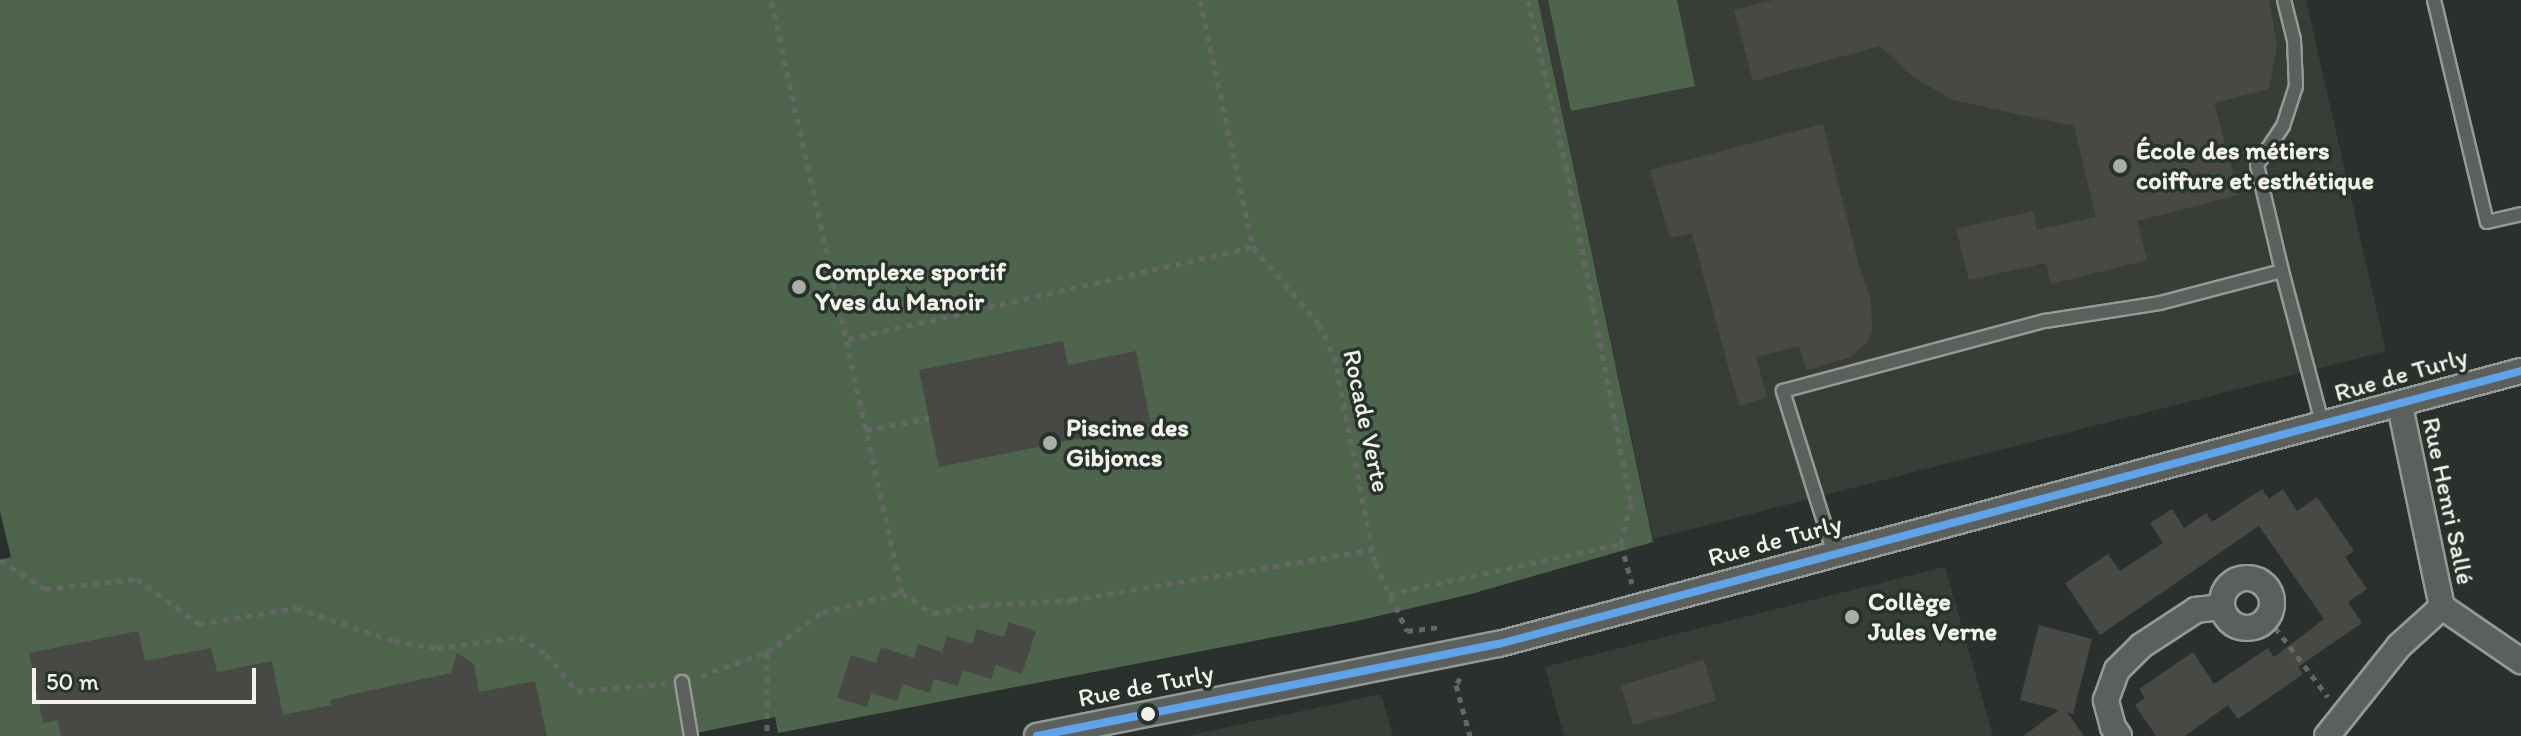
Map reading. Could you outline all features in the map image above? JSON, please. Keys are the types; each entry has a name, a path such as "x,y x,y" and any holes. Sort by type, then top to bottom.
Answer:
{"street":[{"name":"Rue de Turly","path":"1037,736 1499,644 2400,406 2521,371"},
{"name":"Rue Henri Sallé","path":"2400,406 2442,607 2521,661"},
{"path":"2246,578 2255,579 2272,597 2268,618 2260,625 2244,628 2230,621 2222,607 2230,585 2246,578"},
{"path":"2119,736 2106,700 2117,670 2141,646 2196,610 2222,607"},
{"name":"Rue Henri Sallé","path":"2327,736 2399,646 2442,607"}],"lane":[{"path":"2284,0 2294,40 2296,86 2283,126 2257,165 2323,426"},
{"path":"2434,0 2487,222 2521,214"},
{"path":"1834,554 1783,391 2045,321 2160,303 2282,271"},
{"path":"682,682 691,736"}],"path":[{"path":"771,0 902,593 933,613 983,605 1086,598 1372,550"},
{"name":"Rocade Verte","path":"1200,0 1253,247 1319,324 1334,356 1372,550 1407,631 1435,626 1446,628"},
{"path":"1528,0 1566,166 1631,503 1621,544 1639,608"},
{"path":"848,339 1253,247"},
{"path":"866,430 929,418"},
{"path":"1389,594 1621,544"},
{"path":"0,560 45,589 137,579 199,624 296,608 394,641 437,648 519,637 546,654 577,691 682,682 767,652 822,612 902,593"},
{"path":"2268,618 2343,716"},
{"path":"767,652 767,736"},
{"path":"1466,666 1456,685 1470,736"}],"shaded area":[{"path":"1538,0 2306,0 2386,351 1653,539"},
{"name":"Collège Jules Verne","path":"1945,567 1993,736 1564,736 1545,667"},
{"path":"1381,694 1393,736 1187,736"}],"green space":[{"name":"Complexe sportif Yves du Manoir","path":"0,0 1538,0 1653,542 1471,594 1357,621 778,733 775,717 681,736 0,736 0,560 11,557 0,512"},
{"path":"1548,0 1677,0 1695,86 1571,111"}],"building":[{"path":"1773,0 2269,0 2277,45 2269,89 2214,103 2239,195 2137,221 2147,260 2051,284 2046,263 1969,280 1956,229 2033,211 2037,230 2096,217 2074,126 1953,100 1915,78 1880,46 1753,81 1734,10"},
{"path":"1823,124 1859,266 1871,300 1872,329 1868,341 1851,357 1807,370 1799,346 1756,357 1767,397 1739,406 1692,233 1670,238 1650,170"},
{"path":"1063,341 1068,365 1136,351 1151,424 939,467 919,370"},
{"path":"2262,489 2269,499 2283,489 2297,511 2317,497 2354,551 2345,557 2367,589 2348,602 2362,623 2298,667 2303,674 2238,719 2228,705 2185,736 2156,736 2135,705 2145,698 2139,689 2193,652 2214,684 2268,648 2274,657 2324,619 2259,526 2100,635 2065,583 2108,554 2120,571 2163,543 2150,523 2172,509 2184,528 2206,513 2212,522"},
{"path":"1009,622 1036,631 1022,674 996,665 991,679 963,670 958,686 934,679 930,693 903,684 897,701 871,693 867,707 837,698 851,655 876,663 881,647 914,658 918,644 942,652 947,636 972,644 977,629 1004,637"},
{"path":"2039,625 2092,639 2073,714 2067,712 2084,736 2023,736 2059,710 2020,700"},
{"path":"138,631 145,661 211,648 217,672 272,661 283,715 331,705 330,700 451,673 457,653 474,664 479,692 535,681 547,736 61,736 58,720 43,723 29,653"},
{"path":"1704,660 1716,700 1633,726 1621,685"}],"transit line":[{"path":"1037,736 1499,644 2521,371"}],"place":[{"name":"École des métiers coiffure et esthétique","path":"2120,166"},
{"name":"Complexe sportif Yves du Manoir","path":"799,287"},
{"name":"Piscine des Gibjoncs","path":"1050,443"},
{"name":"Collège Jules Verne","path":"1852,617"}]}
